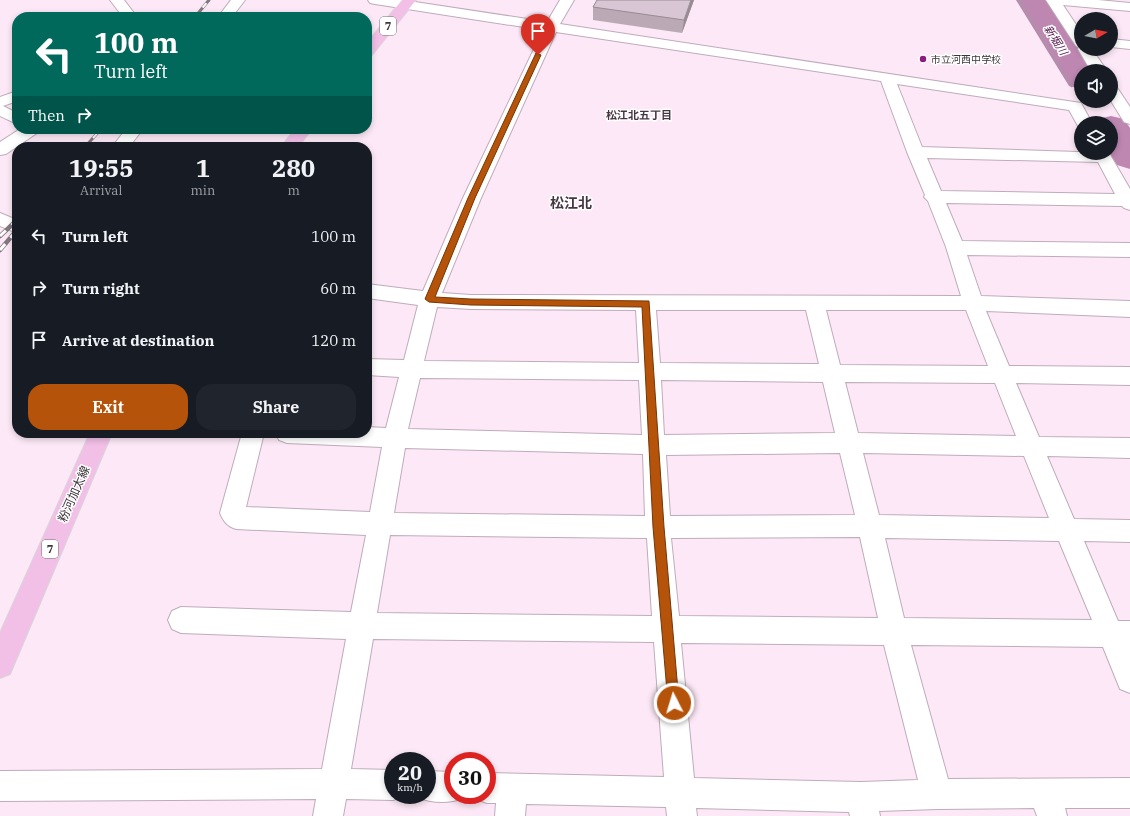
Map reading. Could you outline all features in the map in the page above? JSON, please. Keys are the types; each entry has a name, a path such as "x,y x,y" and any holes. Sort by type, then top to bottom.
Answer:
{"main road":[{"name":"7","path":"372,46 407,2"},
{"path":"293,142 300,134"},
{"name":"粉河加太線","path":"2,656 99,438"}],"street":[{"path":"117,0 126,12"},
{"path":"229,12 238,0"},
{"path":"375,0 407,2 552,26 1075,106 1080,116"},
{"path":"328,816 395,438 429,299 472,198 552,26 566,0"},
{"path":"1053,0 1130,7"},
{"path":"1053,0 1074,32"},
{"path":"1118,44 1130,45"},
{"path":"887,77 915,152 956,248 974,303 1066,531 1120,634 1130,679"},
{"path":"1118,92 1128,114"},
{"path":"0,102 12,98"},
{"path":"0,110 12,116"},
{"path":"0,150 24,134"},
{"path":"124,142 131,134"},
{"path":"915,152 1074,155"},
{"path":"1105,160 1129,202"},
{"path":"934,197 1129,202"},
{"path":"0,219 12,225"},
{"path":"956,248 1130,250"},
{"path":"372,292 429,299 471,302 646,304 974,303 1130,308"},
{"path":"814,303 870,526 894,632 937,794"},
{"path":"646,304 655,445 658,527 668,629 681,804"},
{"path":"372,367 650,372 832,372 1130,376"},
{"path":"372,437 655,445 849,443 1130,448"},
{"path":"252,438 232,513 236,518 379,524 658,527 870,526 1066,531 1130,531"},
{"path":"181,620 361,626 1120,634"},
{"path":"0,786 384,785"},
{"path":"503,797 681,804 863,806 937,794 1048,805 1130,793"}],"path":[{"path":"1019,0 1073,87"}],"building":[{"path":"597,0 691,0 684,20 593,7"}],"waterway":[{"name":"新堀川","path":"1031,0 1074,68"},
{"name":"新堀川","path":"1118,138 1130,157"}],"railway":[{"path":"199,12 209,0"},
{"path":"89,142 97,134"},
{"path":"0,236 12,225"},
{"path":"0,250 12,236"}],"place":[{"name":"市立河西中学校","path":"923,59"}],"district":[{"name":"松江北五丁目","path":"639,115"},
{"name":"松江北","path":"571,203"}],"route":[{"path":"538,55 472,198 429,299 471,302 646,304 655,445 658,527 674,703"}]}
